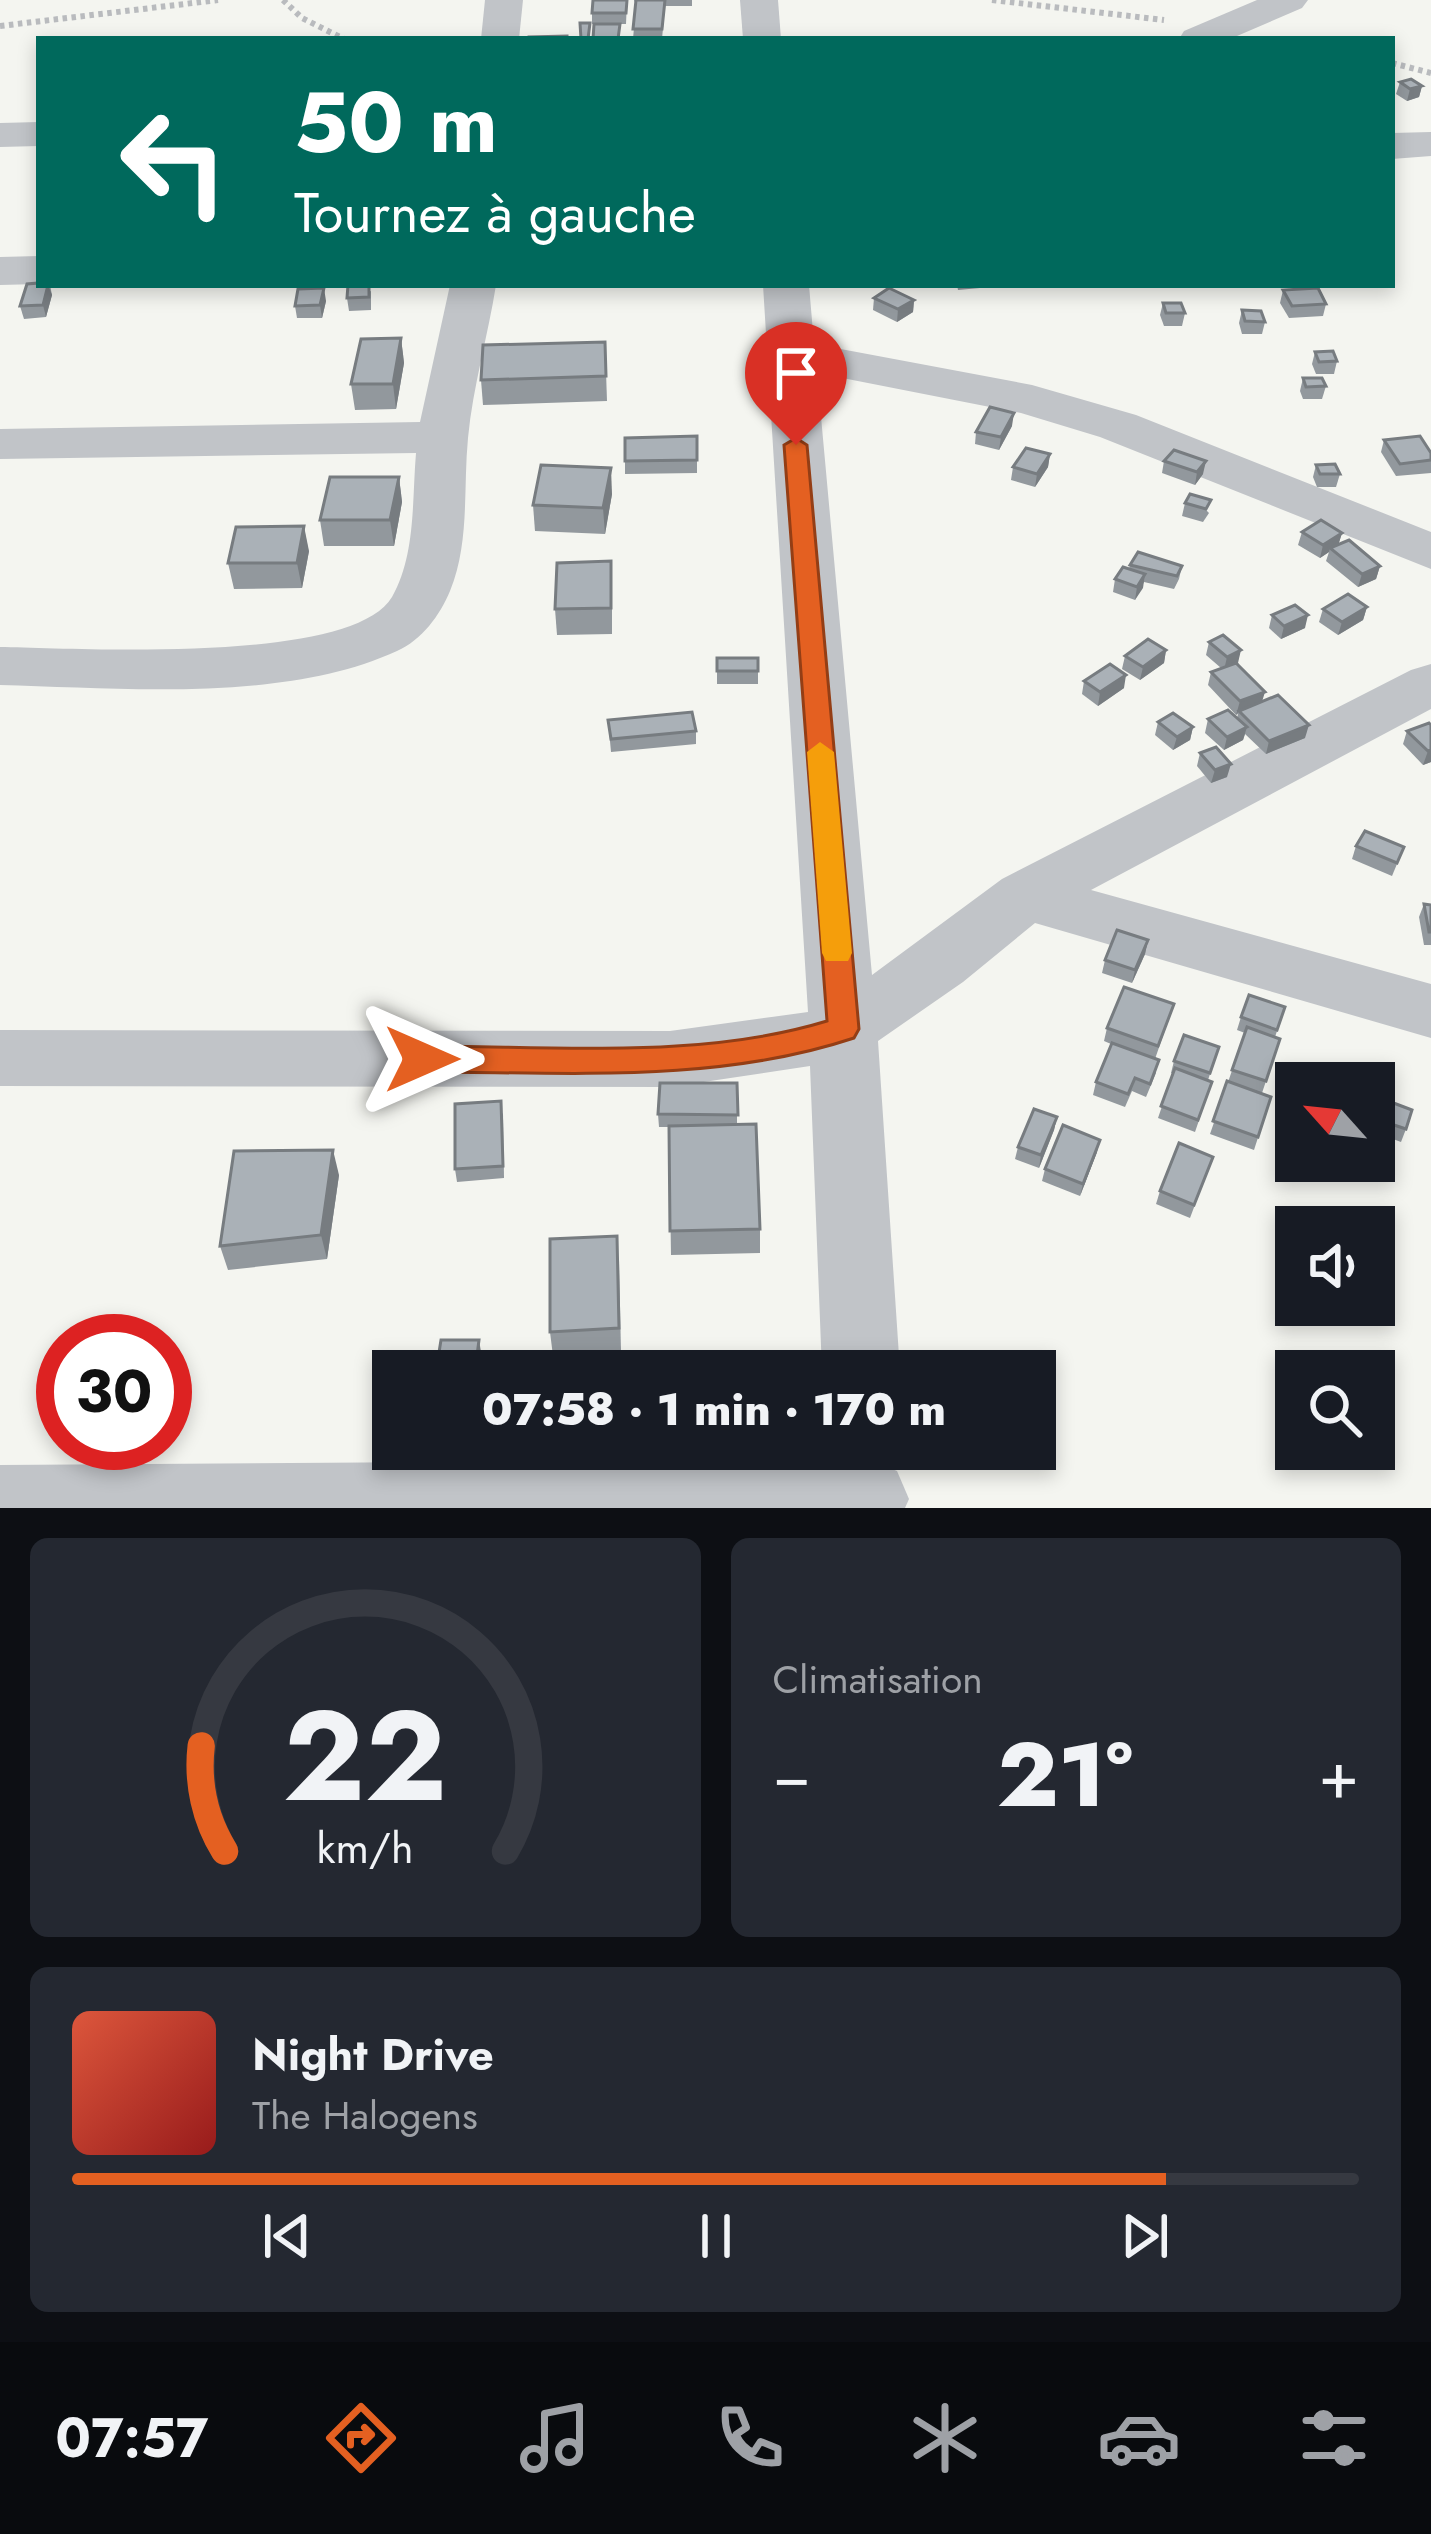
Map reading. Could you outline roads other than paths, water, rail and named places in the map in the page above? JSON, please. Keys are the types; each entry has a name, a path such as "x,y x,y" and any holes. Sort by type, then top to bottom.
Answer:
{"street":[{"path":"500,36 505,0"},
{"path":"760,0 762,36"},
{"path":"1211,33 1289,0"},
{"path":"0,135 36,134"},
{"path":"1395,146 1431,144"},
{"path":"0,271 36,270"},
{"path":"0,666 260,664 340,653 379,639 408,617 436,537 442,437 472,288"},
{"path":"786,288 843,1029 860,1350"},
{"path":"788,355 896,370 1032,400 1118,426 1431,552"},
{"path":"0,444 442,437"},
{"path":"0,1058 670,1059 796,1043 843,1029 940,964 1025,896 1431,684"},
{"path":"1025,896 1431,1011"},
{"path":"0,1505 867,1485"}]}
